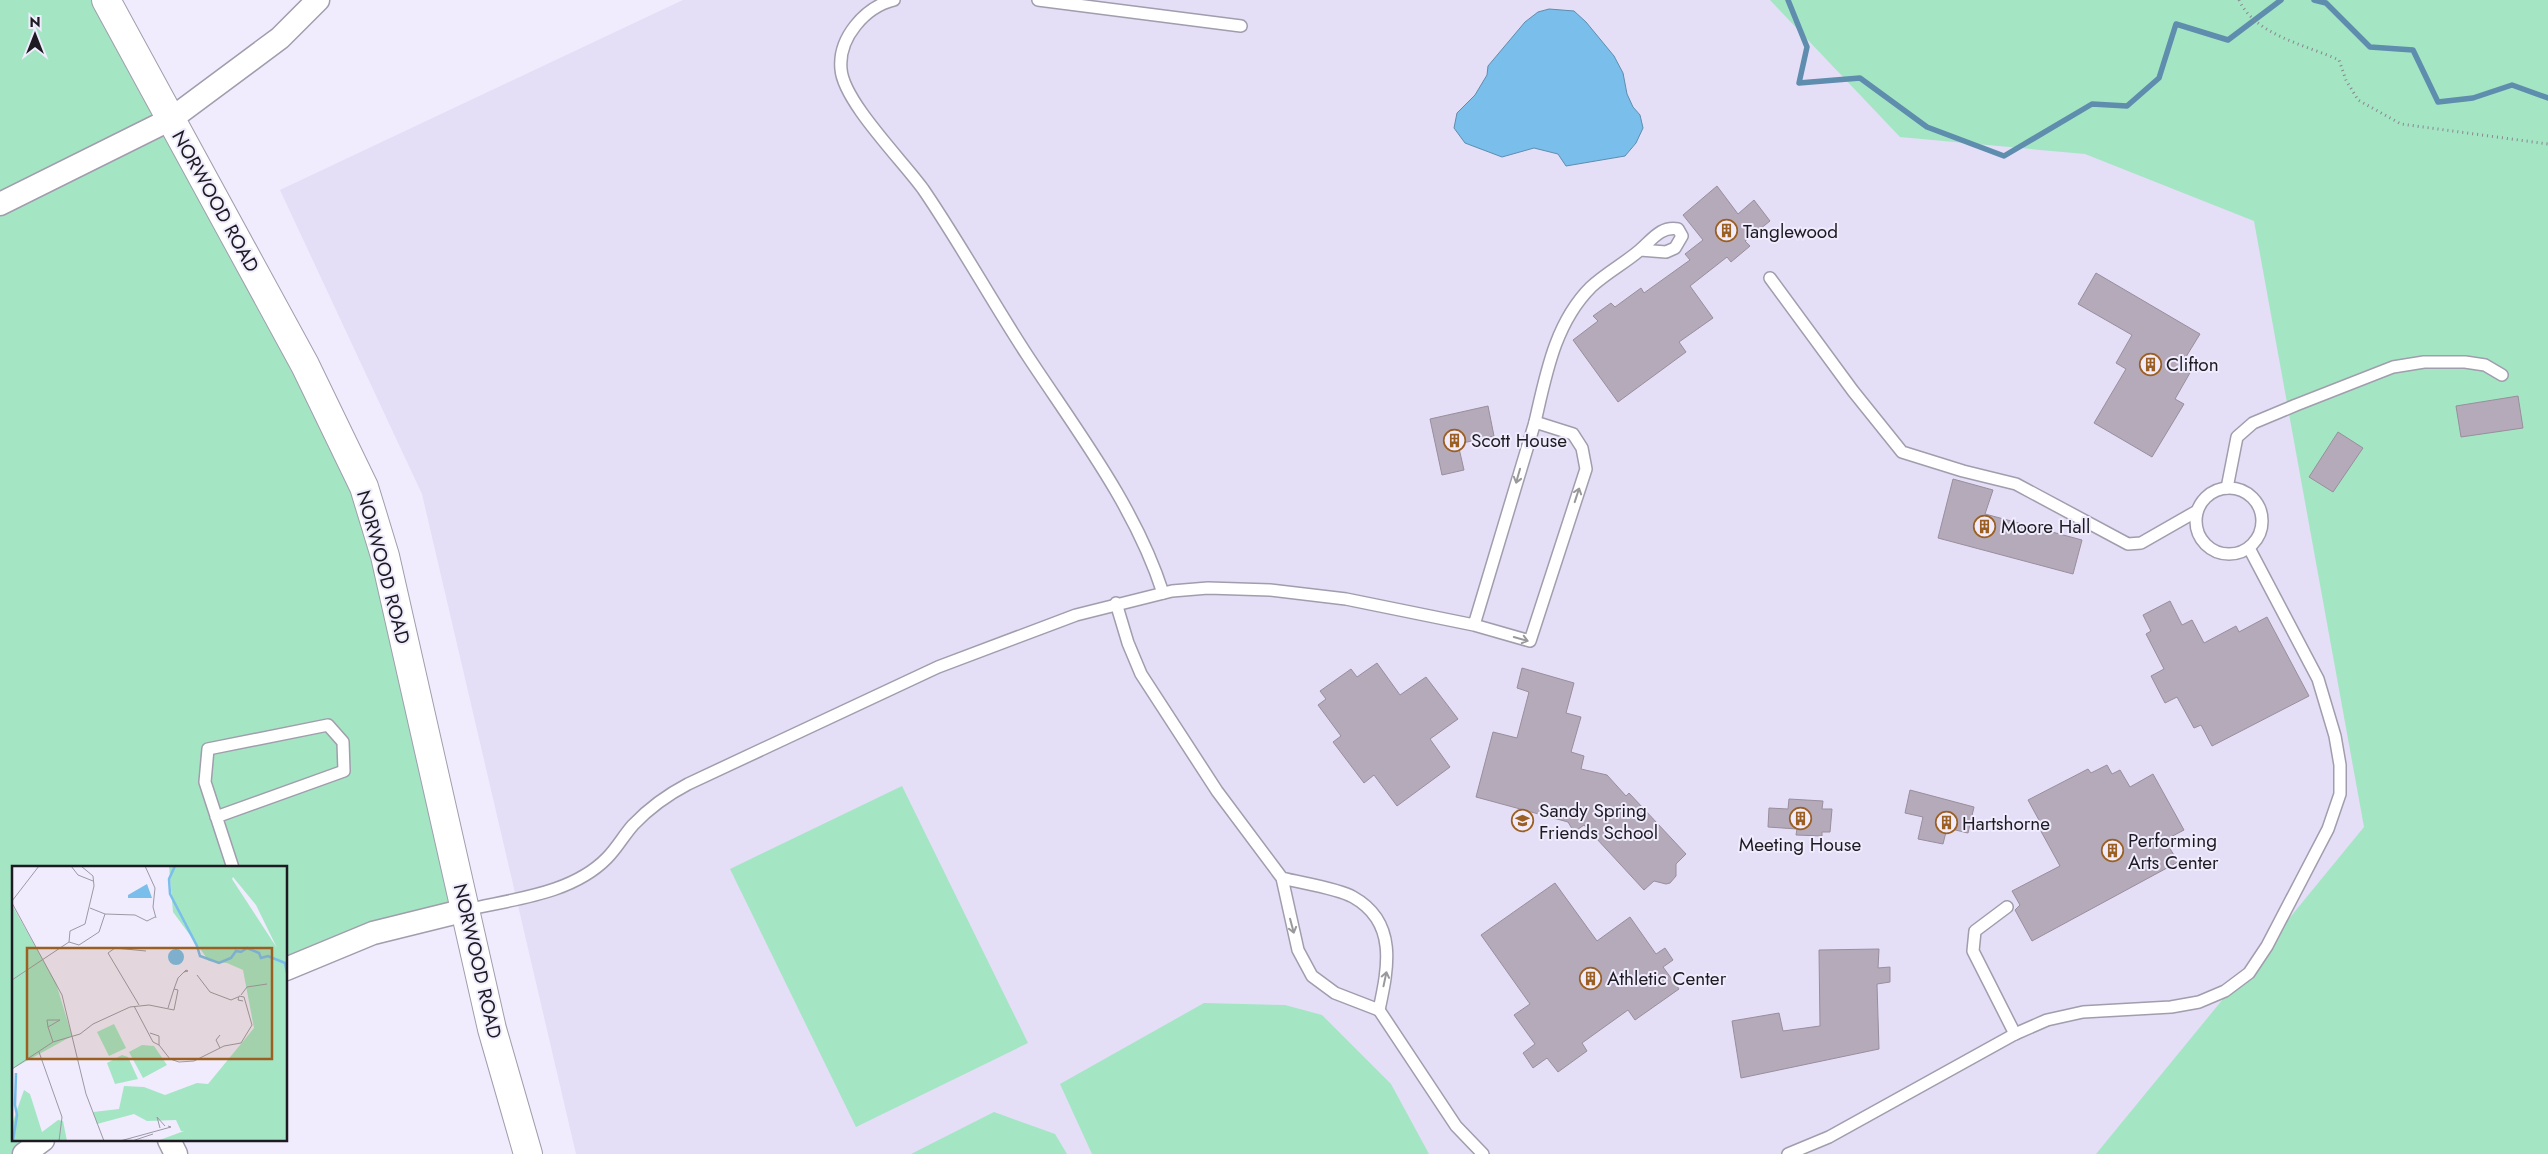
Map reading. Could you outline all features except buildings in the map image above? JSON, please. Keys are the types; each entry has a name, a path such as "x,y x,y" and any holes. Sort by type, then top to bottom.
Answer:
{"main road":[{"name":"NORWOOD ROAD","path":"106,0 305,365 364,487 385,556 492,1029 528,1154"}],"street":[{"path":"0,204 171,119 280,38 318,0"},
{"path":"288,968 373,933 466,910"},
{"path":"24,1154 40,1142"},
{"path":"170,1142 176,1154"}],"lane":[{"path":"894,0 884,3 859,21 842,46 840,69 847,90 913,176 958,242 1021,346 1122,502 1152,559 1163,593"},
{"path":"1038,0 1241,26"},
{"path":"1474,625 1535,422 1548,367 1557,339 1572,308 1592,286 1640,250"},
{"path":"1770,278 1853,391 1902,452 1963,472 2016,484 2128,544 2141,543 2197,511 2208,496 2227,488 2246,492 2260,508 2263,519 2262,531 2258,540 2250,548 2239,554 2227,555 2209,548 2202,540 2196,527 2197,511"},
{"path":"2227,488 2237,438 2253,424 2344,386 2393,367 2424,362 2485,365 2502,374"},
{"path":"466,910 557,889 584,876 607,858 634,825 660,800 688,784 938,667 1116,603 1163,593 1208,588 1270,590 1346,599 1474,625 1530,641 1586,469 1582,448 1573,434 1535,422"},
{"path":"1788,1154 1829,1137 2015,1034 2048,1020 2083,1012 2171,1007 2200,1002 2225,991 2249,973 2267,946 2328,829 2340,794 2340,765 2335,736 2318,679 2250,548"},
{"path":"1116,603 1128,643 1141,674 1217,791 1282,878 1298,950 1312,976 1335,992 1379,1010 1456,1126 1483,1154"},
{"path":"216,817 344,771 343,742 328,725 208,749 205,782 216,817 232,866"},
{"path":"1282,878 1352,896 1372,911 1384,930 1387,969 1379,1010"},
{"path":"2007,907 1975,932 1973,951 2015,1034"}],"path":[{"path":"2239,0 2245,11 2265,28 2339,60 2346,80 2358,100 2401,124 2548,144"}],"shaded area":[{"name":"Sandy Spring Friends School","path":"683,0 2548,0 2548,210 2538,1154 576,1154 422,494 280,190"}],"green space":[{"path":"0,0 106,0 364,487 466,910 288,968 288,866 12,866 12,1142 40,1142 24,1154 0,1154"},
{"path":"1770,0 2548,0 2548,1154 2096,1154 2364,827 2254,221 2085,154 1900,137"},
{"path":"902,786 1028,1043 856,1127 730,869"},
{"path":"1204,1003 1285,1005 1322,1015 1391,1084 1429,1154 1092,1154 1060,1084"},
{"path":"994,1112 1055,1134 1067,1154 911,1154"}],"water":[{"path":"1549,9 1574,11 1586,22 1614,56 1623,73 1627,94 1633,107 1640,115 1643,128 1636,143 1625,156 1566,166 1558,154 1534,148 1502,157 1465,143 1454,128 1457,113 1475,95 1487,75 1488,66 1525,22 1538,12"}],"waterway":[{"path":"1788,0 1807,47 1799,83 1860,78 1927,127 2004,156 2092,104 2127,106 2159,78 2176,24 2228,40 2281,0"},
{"path":"2314,0 2326,3 2370,47 2413,50 2438,102 2473,98 2512,85 2548,98"}],"place":[{"name":"Tanglewood","path":"1727,231"},
{"name":"Clifton","path":"2150,364"},
{"name":"Scott House","path":"1455,440"},
{"name":"Moore Hall","path":"1985,526"},
{"name":"Meeting House","path":"1800,818"},
{"name":"Sandy Spring Friends School","path":"1523,821"},
{"name":"Hartshorne","path":"1946,823"},
{"name":"Performing Arts Center","path":"2112,851"},
{"name":"Athletic Center","path":"1591,978"}]}
